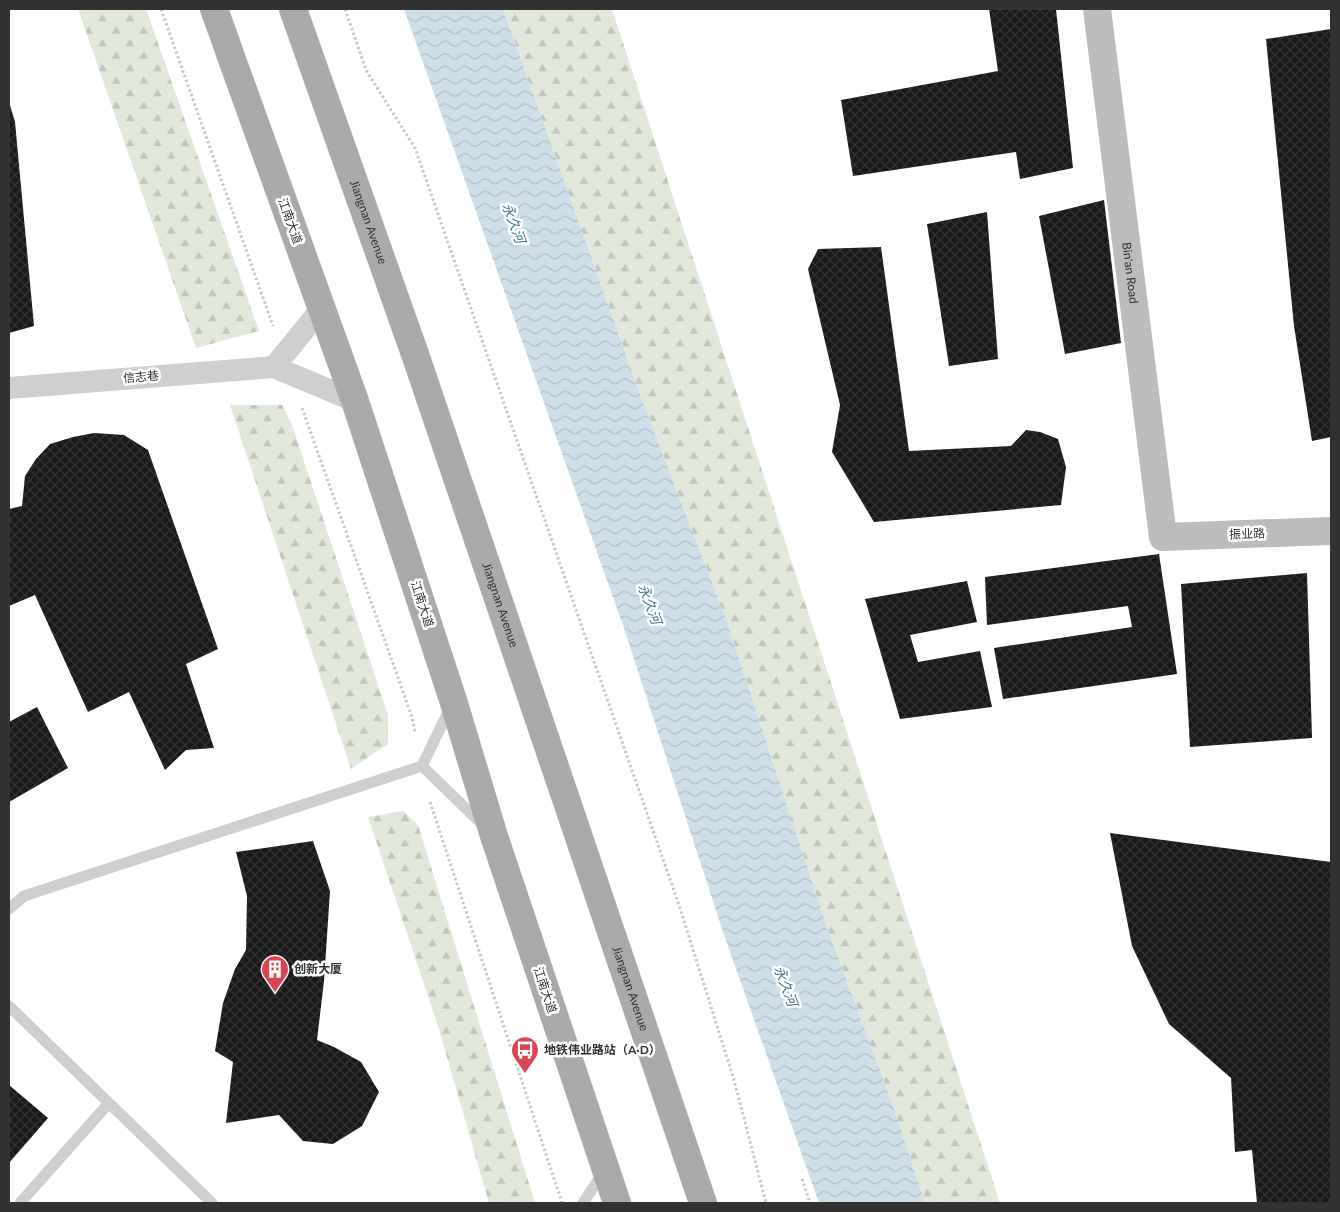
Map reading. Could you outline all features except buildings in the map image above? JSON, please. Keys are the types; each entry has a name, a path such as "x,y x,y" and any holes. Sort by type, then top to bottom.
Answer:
{"main road":[{"name":"江南大道","path":"214,9 355,401 453,700 494,836 617,1203"},
{"name":"Jiangnan Avenue","path":"293,9 416,357 703,1203"}],"street":[{"name":"Bin'an Road","path":"1096,9 1163,537"},
{"path":"283,365 322,308"},
{"name":"信志巷","path":"9,388 283,365 355,401"},
{"name":"振业路","path":"1163,537 1331,531"}],"lane":[{"path":"9,909 24,896 422,766 453,700"},
{"path":"422,766 494,836"},
{"path":"9,1006 212,1203"},
{"path":"20,1203 109,1103"},
{"path":"583,1203 605,1170"}],"path":[{"path":"161,9 283,365 412,717 431,808 562,1203"},
{"path":"345,9 366,70 415,148 679,905 734,1080 766,1203"},
{"path":"802,1179 810,1203"}],"green space":[{"path":"78,9 146,9 259,331 196,348"},
{"path":"503,9 612,9 1000,1203 925,1203 895,1111 828,930 726,619 641,397"},
{"path":"230,405 282,405 292,425 388,715 388,744 351,769"},
{"path":"403,811 418,825 535,1203 489,1203 439,1029 368,817"}],"water":[{"name":"永久河","path":"404,9 503,9 641,397 726,619 828,930 895,1111 925,1203 819,1203 723,932 624,628"}],"place":[{"name":"创新大厦","path":"275,993"},
{"name":"地铁伟业路站（A·D）","path":"525,1074"}]}
